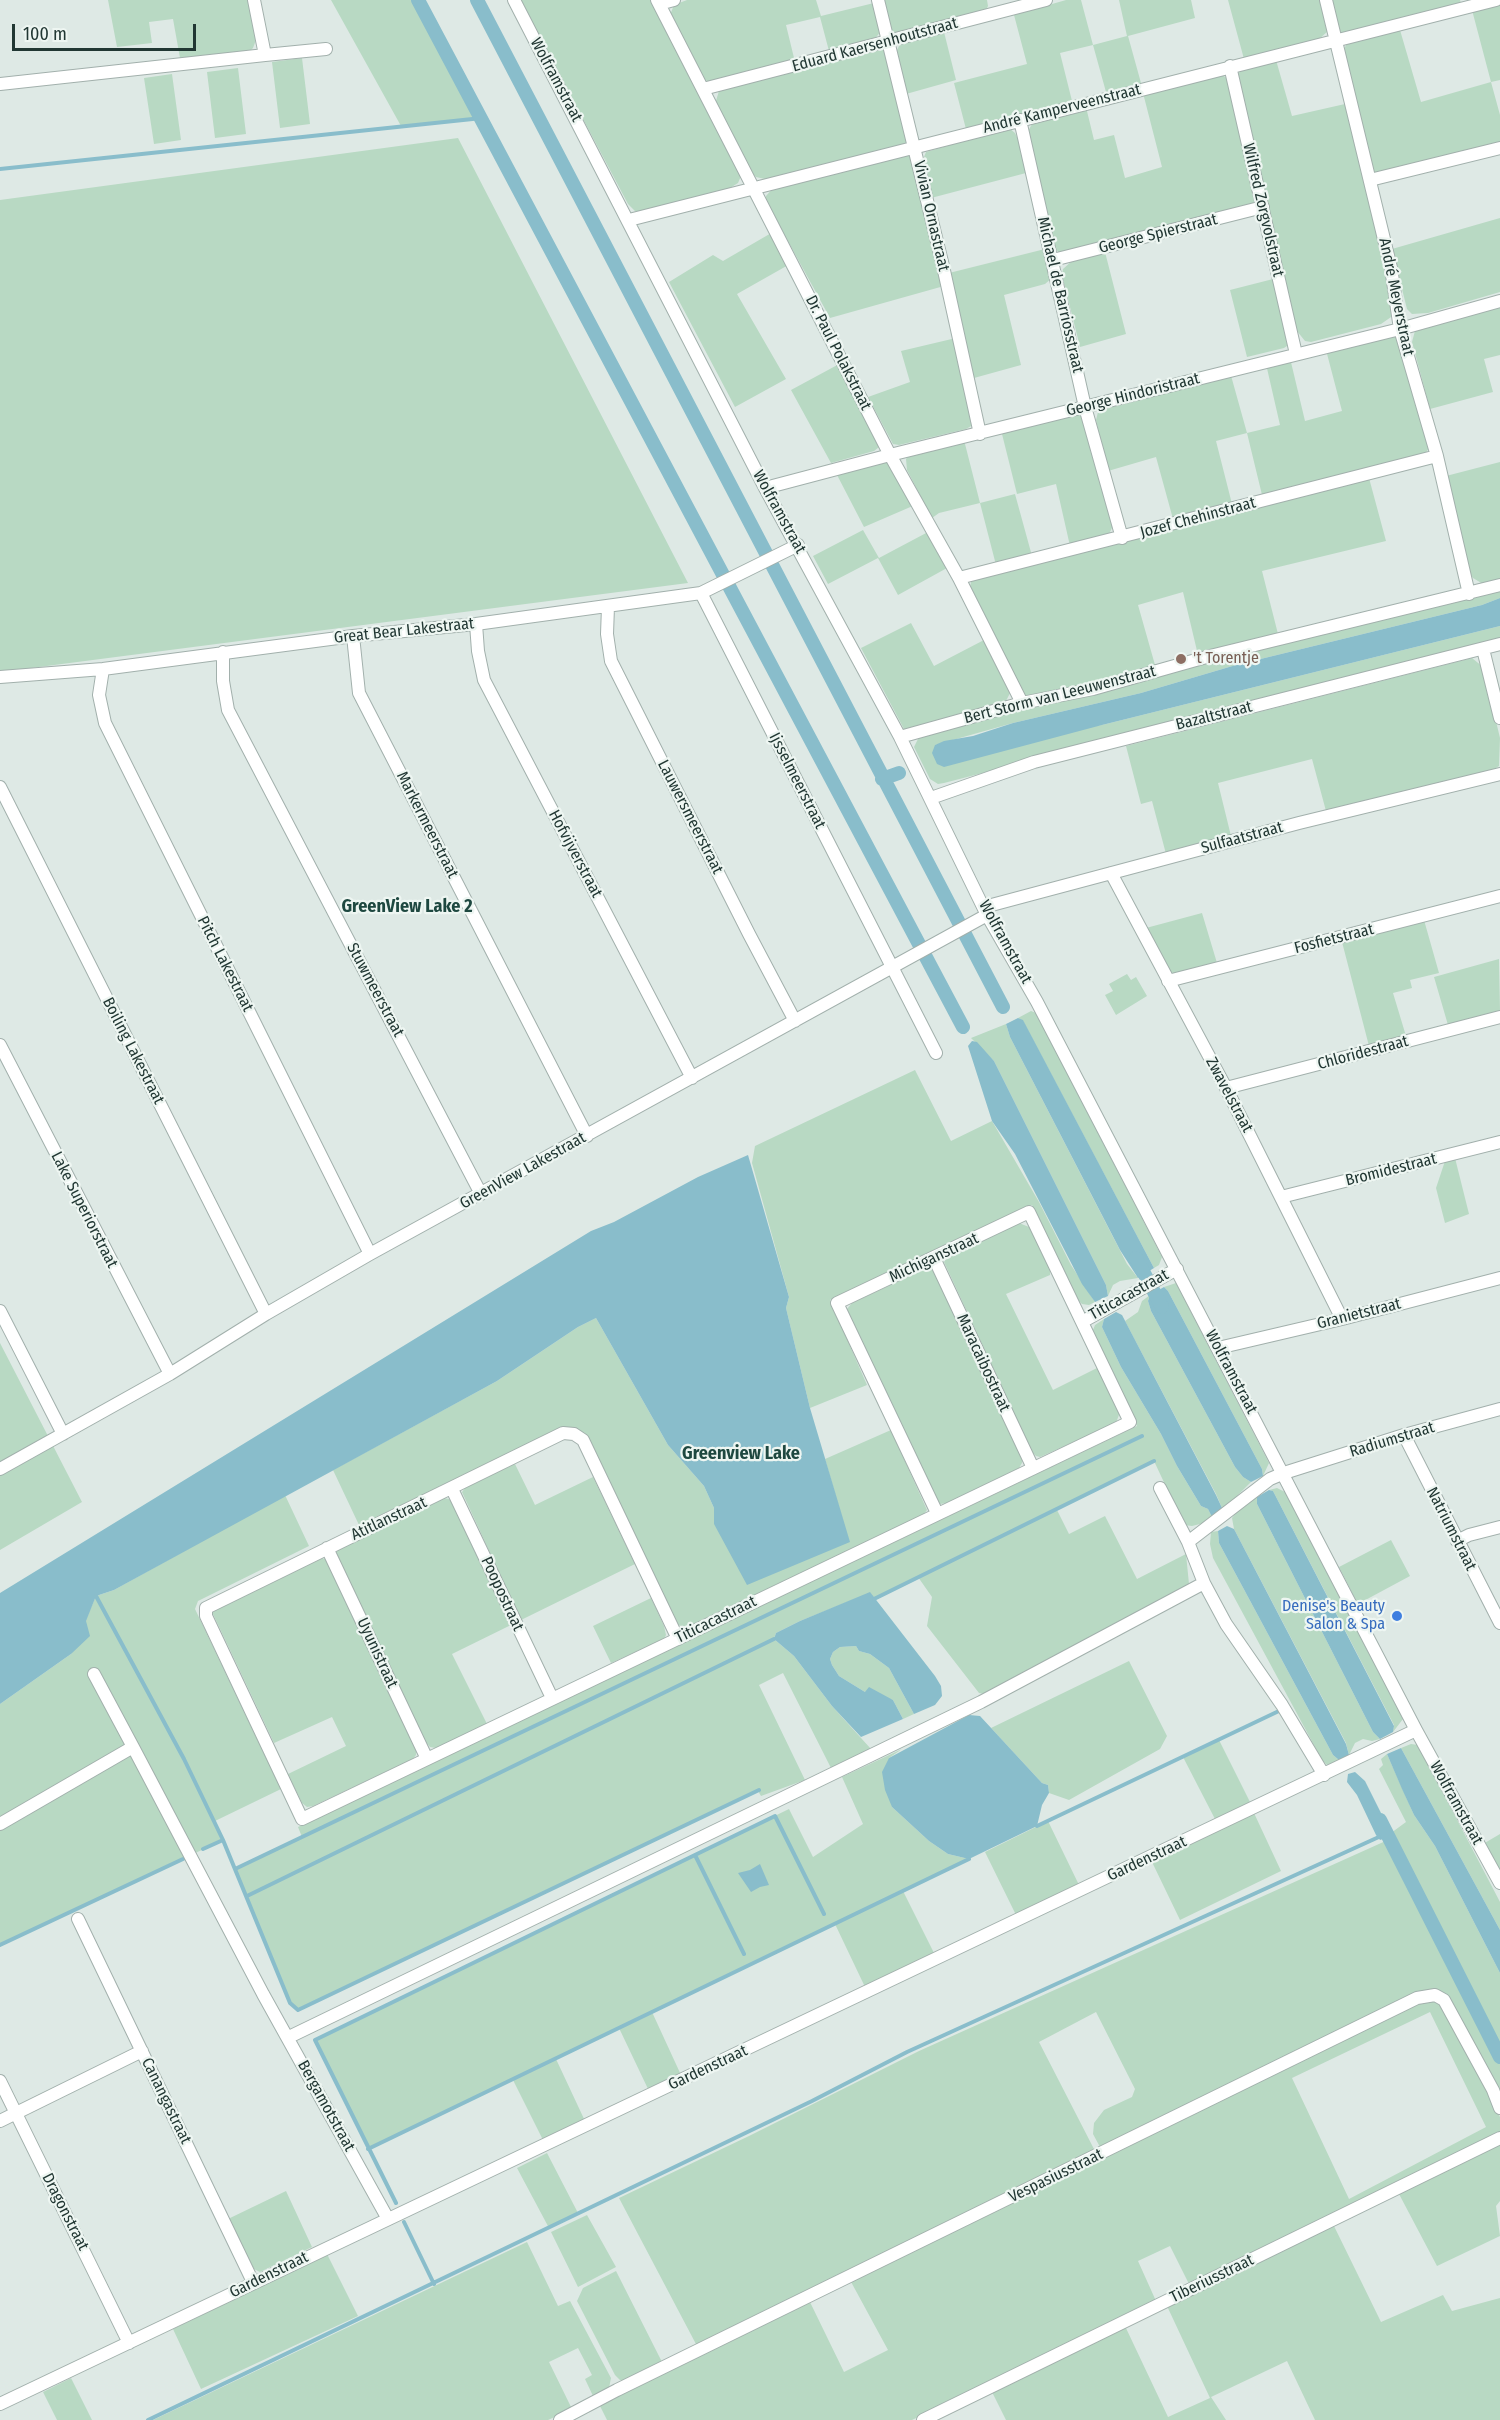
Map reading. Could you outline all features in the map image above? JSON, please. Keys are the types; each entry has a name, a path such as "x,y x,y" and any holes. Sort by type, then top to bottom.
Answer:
{"street":[{"path":"254,0 265,55"},
{"name":"Wolframstraat","path":"514,0 629,220 793,548 900,737 931,798 984,914 1038,1002 1416,1730 1500,1882"},
{"path":"658,2 674,0"},
{"name":"Vivian Ornastraat","path":"878,0 980,434"},
{"path":"989,0 993,13"},
{"name":"Eduard Kaersenhoutstraat","path":"704,89 1046,0"},
{"name":"André Meyerstraat","path":"1326,0 1391,268 1400,329 1437,456 1469,594"},
{"name":"André Kamperveenstraat","path":"629,220 1464,4 1496,0"},
{"name":"Dr. Paul Polakstraat","path":"658,2 890,455 958,578 1022,704"},
{"path":"0,84 326,48"},
{"name":"Wilfred Zorgvolstraat","path":"1230,66 1296,354"},
{"name":"Michael de Barriosstraat","path":"1020,120 1085,407 1122,538"},
{"path":"1370,180 1500,148"},
{"name":"George Spierstraat","path":"1053,260 1263,207"},
{"name":"George Hindoristraat","path":"765,488 1400,329 1500,300"},
{"name":"Jozef Chehinstraat","path":"958,578 1437,456"},
{"name":"Great Bear Lakestraat","path":"0,677 103,669 353,636 476,624 701,593 793,548"},
{"name":"Bert Storm van Leeuwenstraat","path":"900,737 1022,704 1093,689 1210,656 1500,585"},
{"name":"Ijsselmeerstraat","path":"701,593 936,1053"},
{"name":"Lauwersmeerstraat","path":"608,607 607,634 611,661 743,924 795,1021"},
{"name":"Hofvijverstraat","path":"476,624 484,681 692,1078"},
{"name":"Markermeerstraat","path":"353,636 359,693 587,1136"},
{"name":"Bazaltstraat","path":"931,798 1034,762 1500,644"},
{"path":"1483,649 1500,718"},
{"name":"Stuwmeerstraat","path":"223,652 223,681 228,710 482,1194"},
{"name":"Pitch Lakestraat","path":"103,669 99,695 105,723 370,1254"},
{"name":"Sulfaatstraat","path":"984,914 1111,873 1299,823 1500,774"},
{"name":"Boiling Lakestraat","path":"0,787 266,1314"},
{"name":"Zwavelstraat","path":"1111,873 1226,1088 1342,1319"},
{"name":"Fosfietstraat","path":"1168,981 1500,896"},
{"name":"GreenView Lakestraat","path":"0,1468 170,1374 266,1314 370,1254 905,962 984,914"},
{"name":"Chloridestraat","path":"1226,1088 1500,1017"},
{"name":"Lake Superiorstraat","path":"0,1046 170,1374"},
{"name":"Bromidestraat","path":"1281,1197 1500,1142"},
{"name":"Michiganstraat","path":"937,1513 837,1303 1029,1212 1088,1319 1130,1422"},
{"name":"Maracaibostraat","path":"934,1258 1033,1467"},
{"name":"Titicacastraat","path":"1088,1319 1177,1269"},
{"name":"Granietstraat","path":"1218,1348 1500,1278"},
{"path":"0,1311 63,1434"},
{"name":"Radiumstraat","path":"1188,1542 1250,1493 1270,1479 1284,1473 1404,1435 1500,1409"},
{"name":"Titicacastraat","path":"302,1819 1130,1422"},
{"name":"Atitlanstraat","path":"302,1819 206,1616 206,1608 563,1433 574,1434 582,1440 678,1639"},
{"name":"Natriumstraat","path":"1404,1435 1500,1623"},
{"path":"1160,1488 1188,1542 1204,1583 1226,1624 1329,1773"},
{"name":"Poopostraat","path":"452,1489 552,1698"},
{"path":"1457,1541 1469,1535 1500,1527"},
{"name":"Uyunistraat","path":"327,1548 427,1759"},
{"path":"289,2037 981,1702 1204,1583"},
{"name":"Bergamotstraat","path":"94,1674 263,1994 289,2037 387,2219"},
{"name":"Gardenstraat","path":"2,2399 129,2343 1416,1730"},
{"path":"0,1824 133,1747"},
{"name":"Canangastraat","path":"78,1919 253,2282"},
{"name":"Vespasiusstraat","path":"560,2420 628,2384 1418,1998 1435,1995 1444,2000 1493,2090 1500,2108"},
{"path":"0,2121 142,2051"},
{"name":"Dragonstraat","path":"0,2081 129,2343"},
{"name":"Tiberiusstraat","path":"923,2420 1500,2138"}],"green space":[{"path":"108,0 249,0 256,40 248,53 180,58 173,19 149,22 152,43 117,47"},
{"path":"331,0 418,0 482,118 401,126"},
{"path":"520,0 653,0 741,176 738,183 730,188 643,211 635,211 628,204"},
{"path":"687,0 816,0 821,16 874,3 881,31 874,40 829,51 820,17 786,25 795,62 707,81 702,78 670,15 674,5"},
{"path":"881,0 987,0 988,6 986,10 897,36 891,33"},
{"path":"1066,0 1081,0 1093,45 1060,53 1072,101 966,129 954,83 1027,64 1014,15"},
{"path":"1119,0 1191,0 1195,18 1128,36 1141,83 1106,92 1093,45 1127,36"},
{"path":"1228,0 1321,0 1327,32 1319,39 1244,59"},
{"path":"1330,0 1460,0 1461,3 1344,33 1339,31"},
{"path":"1500,3 1500,80 1491,82 1472,10"},
{"path":"1400,30 1421,102 1491,82 1500,115 1500,143 1378,175 1373,172 1344,49 1347,43"},
{"path":"944,32 956,80 906,94 896,52 899,46 907,41"},
{"path":"883,48 887,51 910,143 765,179 756,177 750,171 715,104 719,91 726,87"},
{"path":"302,58 310,124 280,128 272,62"},
{"path":"1276,60 1292,116 1345,104 1396,309 1394,315 1381,324 1311,342 1305,341 1297,331 1238,75 1241,69"},
{"path":"238,68 246,134 215,138 207,72"},
{"path":"172,74 181,140 154,144 144,78"},
{"path":"1222,75 1227,78 1255,200 1253,204 1061,254 1056,250 1027,133 1032,124 1086,107 1094,140 1114,135 1125,178 1162,167 1143,93"},
{"path":"1009,128 1018,139 1026,173 931,198 922,162 926,152"},
{"path":"458,138 688,583 0,672 0,200"},
{"path":"909,156 914,161 944,286 830,318 766,201 766,196 774,187"},
{"path":"1500,218 1500,292 1428,313 1412,314 1407,309 1392,249"},
{"path":"773,232 790,264 737,294 786,379 735,407 669,282 713,255 723,261"},
{"path":"1045,249 1053,277 1045,284 1004,295 1021,365 974,378 949,273"},
{"path":"1105,252 1126,334 1080,347 1062,275 1063,269 1073,260"},
{"path":"1277,278 1290,344 1284,348 1247,357 1230,290"},
{"path":"1500,302 1500,355 1484,359 1493,392 1430,409 1412,342 1416,327"},
{"path":"1399,335 1429,448 1425,454 1263,499 1247,433 1280,425 1266,364 1290,358 1305,421 1342,411 1326,350"},
{"path":"956,338 973,425 966,429 899,445 893,444 868,397 910,382 901,351"},
{"path":"841,363 883,444 874,451 831,463 791,390"},
{"path":"1230,372 1247,433 1216,441 1232,504 1173,519 1156,457 1108,471 1096,420 1098,412 1103,407"},
{"path":"1079,413 1085,417 1112,520 1112,528 1109,534 1070,546 1056,484 1017,494 1001,430"},
{"path":"964,440 980,503 939,513 932,518 907,470 906,459 910,454"},
{"path":"885,459 915,505 864,527 836,473"},
{"path":"1500,462 1500,579 1483,584 1473,578 1469,572 1446,476"},
{"path":"1369,478 1386,541 1262,571 1278,634 1198,655 1183,592 1138,605 1155,665 1038,697 1023,696 969,591 972,578"},
{"path":"1015,494 1032,556 996,565 980,503"},
{"path":"863,530 879,558 928,532 947,568 898,595 878,558 828,584 813,556"},
{"path":"1500,589 1500,598 1482,605 1236,665 1141,693 1013,723 935,745 1102,725 1500,626 1500,639 944,783 938,784 930,779 914,747 922,735"},
{"path":"911,623 934,666 984,640 1009,687 1010,693 1005,703 904,729 861,648"},
{"path":"1472,658 1483,667 1500,738 1499,766 1493,770 1326,811 1312,759 1218,783 1231,836 1166,854 1152,801 1141,804 1126,746"},
{"path":"1202,913 1217,963 1176,974 1168,971 1146,928"},
{"path":"1424,920 1439,973 1410,980 1412,988 1393,993 1406,1036 1369,1046 1342,942"},
{"path":"1499,959 1500,1011 1448,1025 1434,977"},
{"path":"1127,974 1131,980 1136,977 1147,996 1116,1015 1105,995 1113,991 1109,984"},
{"path":"1031,1011 1036,1013 1162,1257 1159,1265 1154,1268 1023,1021 1018,1018"},
{"path":"1006,1024 1010,1037 1127,1264 1138,1278 1120,1281 1113,1285 1108,1296 1106,1285 994,1061 971,1038"},
{"path":"915,1070 951,1141 992,1121 1039,1202 1071,1265 1095,1302 1089,1305 1079,1301 1032,1205 830,1300 867,1385 810,1408 786,1308 789,1297 752,1163 755,1146"},
{"path":"1455,1158 1469,1214 1445,1223 1436,1188 1445,1161"},
{"path":"1019,1223 1029,1227 1050,1268 1050,1275 1006,1294 1053,1390 1097,1368 1120,1412 1116,1423 1040,1457 1032,1452 944,1262"},
{"path":"925,1269 931,1269 935,1273 1022,1455 1019,1468 947,1503 940,1504 847,1309 852,1303"},
{"path":"1176,1283 1269,1463 1263,1476 1262,1469 1164,1287"},
{"path":"1150,1295 1148,1301 1151,1311 1235,1467 1243,1477 1251,1482 1222,1508 1125,1321 1138,1312 1142,1301"},
{"path":"596,1318 668,1445 704,1486 714,1508 714,1524 849,1542 825,1459 891,1430 927,1510 923,1515 687,1627 677,1625 585,1433 567,1427 359,1525 333,1470 497,1381 578,1327"},
{"path":"1104,1319 1102,1327 1121,1367 1201,1506 1208,1509 1212,1517 1204,1523 1184,1525 1154,1461 1057,1510 1069,1534 1105,1516 1137,1579 1186,1554 1189,1584 984,1694 979,1693 927,1626 932,1597 918,1577 874,1599 870,1593 800,1621 776,1633 774,1639 794,1656 832,1706 871,1749 831,1768 783,1673 759,1685 805,1780 761,1796 758,1791 298,2010 290,2003 235,1869 302,1837 298,1827 1137,1426 1093,1330 1095,1325"},
{"path":"0,1343 82,1502 0,1550"},
{"path":"515,1464 535,1505 593,1477 635,1564 521,1620 462,1492 466,1487"},
{"path":"1277,1488 1285,1492 1403,1719 1393,1732 1394,1725 1273,1491 1269,1490"},
{"path":"285,1495 309,1546 198,1601 195,1609 281,1789 215,1821 223,1840 0,1945 0,1704 71,1654 96,1596 114,1590"},
{"path":"1257,1497 1257,1504 1373,1732 1380,1739 1372,1741 1363,1739 1355,1743 1349,1755 1346,1743 1234,1529 1232,1518 1244,1503"},
{"path":"444,1498 453,1503 511,1625 452,1654 487,1724 436,1748 430,1747 425,1741 336,1550"},
{"path":"1218,1531 1219,1543 1333,1755 1339,1760 1327,1765 1322,1760 1213,1558 1210,1544 1211,1532"},
{"path":"1391,1540 1410,1576 1358,1604 1339,1567"},
{"path":"322,1558 327,1560 416,1747 416,1755 413,1759 307,1807 302,1803 288,1774 346,1746 332,1717 274,1743 213,1614 213,1609"},
{"path":"651,1598 664,1626 666,1635 664,1639 611,1663 593,1626"},
{"path":"856,1646 859,1651 870,1654 889,1668 914,1714 903,1719 893,1700 865,1692 839,1676 830,1659 833,1652 840,1647"},
{"path":"1129,1661 1167,1736 1160,1749 1069,1800 1049,1793 1048,1785 1042,1783 991,1728"},
{"path":"1219,1740 1250,1802 1215,1819 1183,1757"},
{"path":"1411,1744 1418,1745 1500,1902 1500,1930 1401,1748"},
{"path":"902,1749 889,1758 892,1807 929,1841 948,1854 969,1859 903,1891 934,1953 865,1987 835,1924 652,2012 681,2075 649,2091 619,2028 556,2059 585,2121 543,2140 513,2080 368,2149 315,2040 789,1809 813,1857 863,1824 842,1777"},
{"path":"1387,1754 1414,1815 1435,1846 1500,1973 1500,2095 1439,1992 1100,2147 1093,2134 1094,2123 1104,2110 1132,2097 1135,2089 1096,2012 1039,2042 1095,2151 697,2346 619,2198 919,2051 1390,1839 1391,1833 1406,1822 1379,1769 1383,1765 1381,1759"},
{"path":"1254,1813 1281,1871 1180,1920 1152,1862"},
{"path":"1048,1821 1079,1885 1016,1915 985,1852"},
{"path":"1500,1834 1500,1877 1483,1844"},
{"path":"1432,1999 1445,2007 1500,2117 1500,2132 1190,2286 1170,2246 1138,2261 1156,2301 912,2420 607,2420 599,2404 809,2300 844,2372 888,2350 850,2280 1423,2000","holes":["1430,2012 1486,2127 1349,2199 1292,2078"]},
{"path":"1500,2144 1500,2201 1496,2206 1500,2236 1437,2266 1399,2194"},
{"path":"547,2153 578,2213 549,2228 517,2168"},
{"path":"286,2191 312,2247 260,2272 254,2269 228,2219"},
{"path":"587,2215 616,2267 578,2287 551,2232"},
{"path":"1333,2224 1381,2322 1443,2295 1452,2311 1500,2298 1500,2420 1315,2420 1287,2361 1211,2397 1226,2420 1006,2420 991,2390 1125,2326 1168,2417 1210,2398 1167,2306"},
{"path":"527,2242 558,2306 570,2301 611,2378 609,2388 598,2396 593,2396 585,2379 592,2375 578,2348 549,2362 572,2409 548,2420 153,2420"},
{"path":"327,2254 358,2316 201,2389 173,2329"},
{"path":"616,2271 662,2362 625,2380 620,2380 615,2375 577,2301 583,2288"},
{"path":"71,2378 92,2420 57,2420 43,2392"}],"water":[{"path":"1500,598 1500,626 1102,725 944,767 937,764 932,753 935,745 944,741 973,736 1013,723 1141,693 1236,665 1482,605"},
{"path":"1018,1018 1023,1020 1154,1268 1138,1278 1120,1250 1010,1037 1006,1024"},
{"path":"972,1041 977,1042 994,1061 1106,1285 1108,1296 1095,1302 1082,1284 1015,1154 992,1121 968,1046"},
{"path":"748,1155 789,1297 786,1308 810,1408 850,1542 747,1585 714,1524 714,1508 704,1486 668,1445 596,1318 578,1327 497,1381 114,1590 96,1596 86,1621 90,1636 71,1654 0,1704 0,1593 591,1231 614,1222 698,1177"},
{"path":"1164,1287 1262,1469 1263,1476 1251,1482 1243,1477 1235,1467 1151,1311 1148,1301 1150,1295"},
{"path":"1116,1312 1122,1315 1216,1495 1222,1508 1212,1517 1208,1509 1201,1506 1177,1466 1161,1434 1121,1367 1102,1327 1104,1319"},
{"path":"1269,1490 1273,1491 1394,1726 1393,1732 1380,1739 1373,1732 1257,1504 1257,1497"},
{"path":"1227,1526 1234,1529 1346,1744 1349,1755 1339,1760 1333,1755 1219,1543 1218,1531"},
{"path":"870,1592 935,1676 941,1686 942,1696 935,1705 914,1714 889,1668 870,1654 859,1651 856,1646 840,1647 833,1652 830,1659 839,1676 865,1692 869,1687 893,1700 903,1719 861,1737 832,1706 794,1656 774,1639 776,1633 800,1621"},
{"path":"969,1715 980,1716 1042,1783 1048,1785 1049,1793 1042,1805 1037,1826 969,1859 948,1854 929,1841 892,1807 885,1790 882,1772 889,1758"},
{"path":"1401,1748 1500,1930 1500,1973 1435,1846 1414,1815 1402,1789 1387,1754"},
{"path":"1355,1772 1365,1781 1391,1833 1386,1838 1380,1840 1376,1835 1357,1795 1347,1782 1348,1774"},
{"path":"760,1864 769,1885 751,1892 738,1873"}],"waterway":[{"path":"418,0 963,1027"},
{"path":"477,0 1003,1007"},
{"path":"0,169 482,118"},
{"path":"882,779 899,773"},
{"path":"1136,1258 1162,1307"},
{"path":"235,1869 1142,1436"},
{"path":"874,1599 1154,1461"},
{"path":"96,1596 184,1759 223,1840 290,2003 298,2010 759,1790"},
{"path":"247,1896 774,1639"},
{"path":"1037,1826 1281,1710"},
{"path":"396,2203 315,2040 775,1816 824,1914"},
{"path":"1380,1820 1500,2057"},
{"path":"148,2420 812,2101 907,2052 1381,1836"},
{"path":"203,1849 223,1840"},
{"path":"695,1855 744,1954"},
{"path":"0,1945 183,1859"},
{"path":"368,2149 969,1859"},
{"path":"404,2222 434,2284"}],"place":[{"name":"'t Torentje","path":"1181,659"},
{"name":"Denise's Beauty Salon & Spa","path":"1397,1616"}],"district":[{"name":"GreenView Lake 2","path":"407,907"},
{"name":"Greenview Lake","path":"741,1454"}]}
